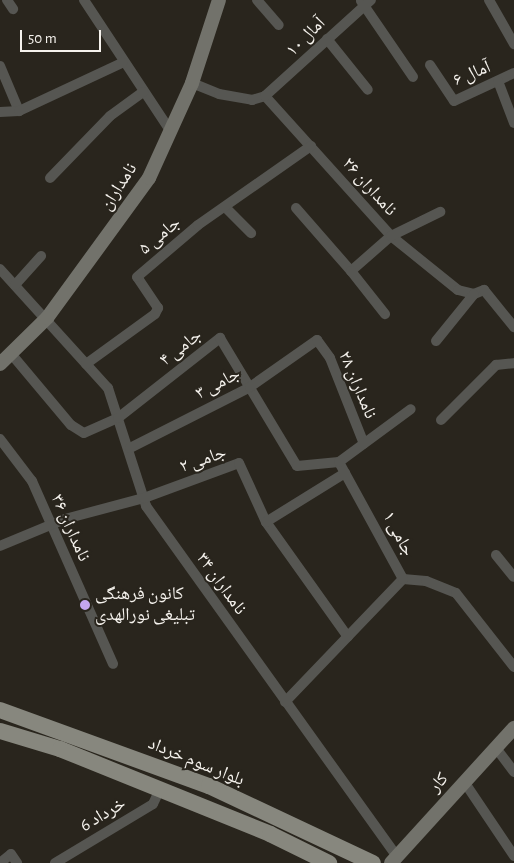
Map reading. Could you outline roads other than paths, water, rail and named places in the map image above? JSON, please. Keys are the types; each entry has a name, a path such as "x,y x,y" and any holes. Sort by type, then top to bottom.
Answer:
{"main road":[{"name":"بلوار سوم خرداد","path":"1,707 210,786 373,863"},
{"path":"0,730 160,789 270,834 329,863"}],"street":[{"path":"6,0 13,9"},
{"path":"84,0 122,63 169,129"},
{"name":"نامداران","path":"0,364 13,356 47,318 149,178 169,129 192,84 219,0"},
{"path":"257,0 278,25"},
{"path":"489,0 514,44"},
{"path":"365,2 413,77"},
{"name":"آمال ۱۰","path":"265,96 365,2"},
{"path":"326,40 368,90"},
{"path":"0,112 19,111 122,63"},
{"name":"آمال ۶","path":"430,65 454,101 514,73"},
{"path":"0,66 19,111"},
{"path":"498,81 514,123"},
{"path":"192,84 219,94 252,100 265,96"},
{"path":"50,178 110,116 143,92"},
{"name":"نامداران ۲۶","path":"265,96 391,236 458,290 474,294 484,290 514,327"},
{"name":"جامی ۵","path":"86,364 155,314 158,308 137,277 225,207 311,146"},
{"path":"225,207 251,233"},
{"path":"296,208 351,271 385,314"},
{"path":"351,271 391,236 440,212"},
{"path":"16,285 41,256"},
{"name":"نامداران ۳۴","path":"0,269 47,318 108,388 130,448 144,498 394,860"},
{"path":"436,341 474,294"},
{"name":"جامی ۴","path":"118,418 220,338 250,387"},
{"name":"جامی ۳","path":"130,448 250,387 317,340"},
{"name":"نامداران ۲۸","path":"317,340 330,358 364,444"},
{"path":"13,356 77,431 84,433 118,418"},
{"path":"441,420 496,365 514,363"},
{"path":"250,387 297,466 339,462 411,409"},
{"name":"نامداران ۳۶","path":"0,439 32,481 113,664"},
{"name":"جامی ۱","path":"286,702 403,579 339,462"},
{"name":"جامی ۲","path":"144,498 239,463 266,522"},
{"path":"345,473 266,522 348,636"},
{"path":"0,546 50,524 144,498"},
{"path":"496,555 514,577"},
{"path":"403,579 426,581 456,593 514,667"},
{"name":"کار","path":"394,860 514,728"},
{"path":"496,748 514,772"},
{"path":"464,783 514,856"},
{"name":"خرداد 6","path":"55,863 153,804 160,789"},
{"path":"0,863 11,854 17,863"}],"place":[{"name":"کانون فرهنگی تبلیغی نورالهدی","path":"85,605"}]}
